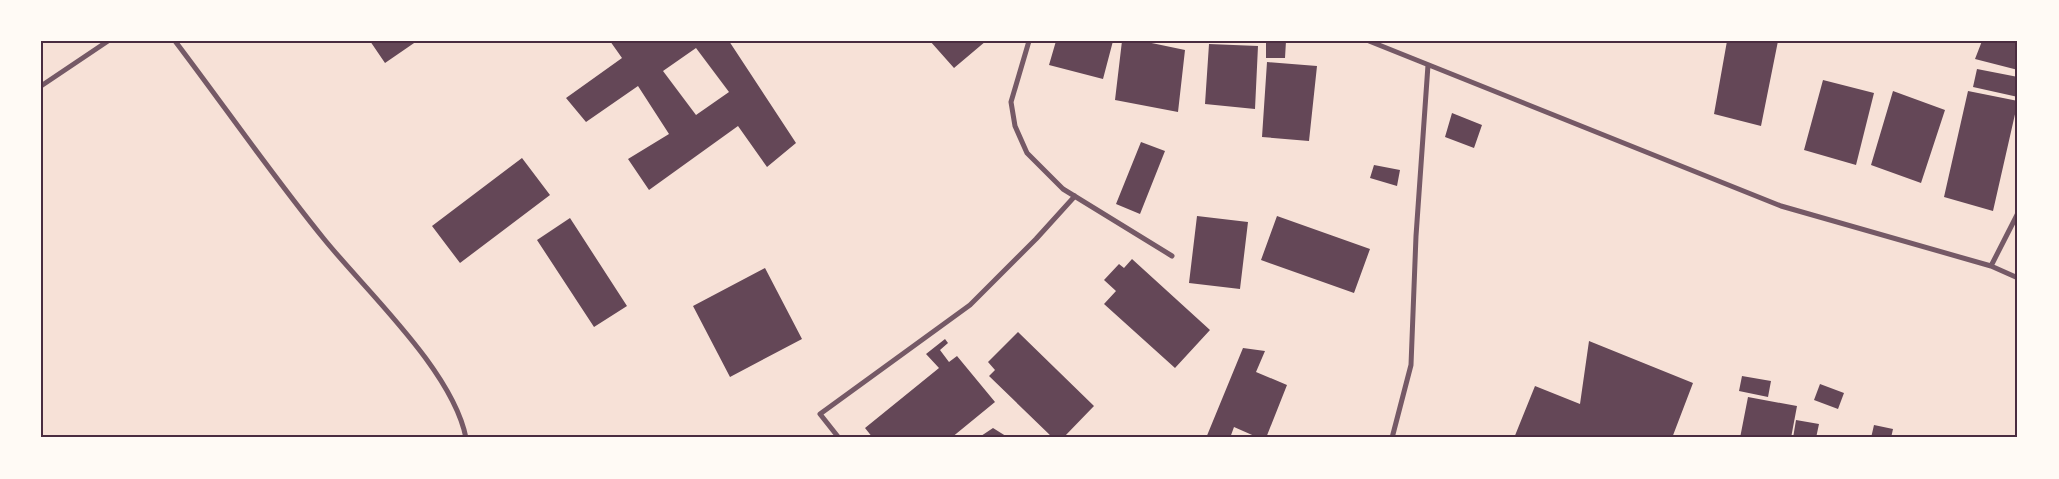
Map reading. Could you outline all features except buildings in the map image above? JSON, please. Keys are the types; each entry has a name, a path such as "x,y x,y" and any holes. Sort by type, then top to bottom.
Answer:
{"street":[{"path":"41,86 108,41"},
{"path":"175,41 323,238 423,354 449,394 466,438"},
{"path":"1030,41 1011,102 1015,126 1027,153 1063,189 1172,256"},
{"path":"1369,41 1382,44 1428,65 1781,206 1990,266 2018,278"},
{"path":"1392,438 1411,365 1416,236 1428,65"},
{"path":"839,438 820,414 970,305 1036,239 1075,196"},
{"path":"1990,266 2018,213"}]}
